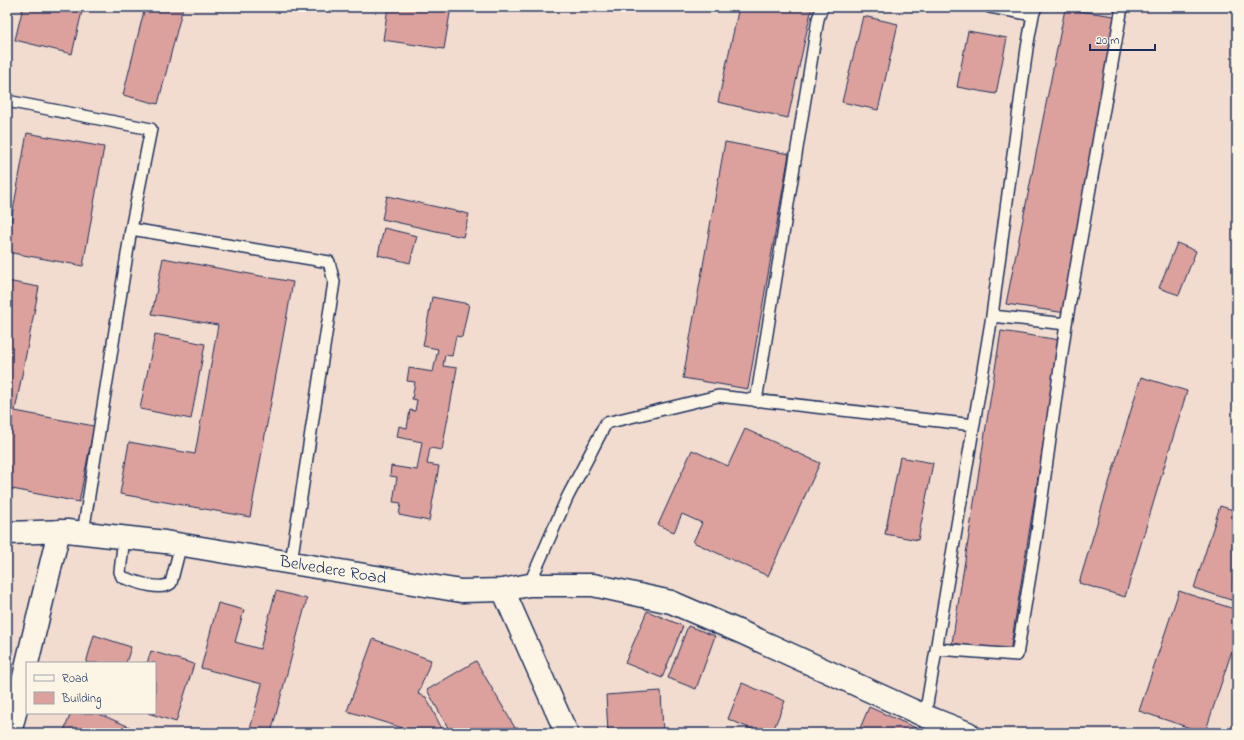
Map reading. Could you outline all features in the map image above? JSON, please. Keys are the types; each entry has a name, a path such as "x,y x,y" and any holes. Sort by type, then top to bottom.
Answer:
{"main road":[{"name":"Belvedere Road","path":"7,533 59,531 181,544 460,591 503,590 529,585 593,585 671,602 925,716 968,733"},
{"path":"27,662 59,531"},
{"path":"503,590 567,733"},
{"path":"10,733 26,668"}],"lane":[{"path":"756,401 817,27 822,7"},
{"path":"925,716 992,316 1027,48 1034,11 990,7"},
{"path":"937,649 1017,655 1037,533 1066,324 1122,7"},
{"path":"7,101 151,129 130,229 83,533"},
{"path":"130,229 330,262 334,282 291,562"},
{"path":"992,316 1066,324"},
{"path":"529,585 567,498 606,423 718,396 974,425"},
{"path":"124,537 120,572 122,577 136,582 162,587 171,583 181,544"}],"building":[{"path":"23,7 83,7 72,54 15,40"},
{"path":"145,7 183,7 158,104 123,95"},
{"path":"388,7 451,7 444,49 383,40"},
{"path":"739,7 812,7 788,118 718,102"},
{"path":"1065,9 1115,16 1066,313 1006,304"},
{"path":"863,16 898,24 878,110 842,102"},
{"path":"968,31 1007,38 996,94 957,87"},
{"path":"27,133 104,147 83,266 7,252 7,244"},
{"path":"725,142 789,154 748,389 683,378"},
{"path":"387,196 469,214 463,237 382,219"},
{"path":"384,228 417,236 410,263 378,255"},
{"path":"1177,243 1196,251 1179,295 1159,288"},
{"path":"163,258 293,282 250,517 120,494 129,442 195,454 218,325 152,314"},
{"path":"7,281 39,287 15,411 94,426 79,502 7,488"},
{"path":"432,297 469,304 462,337 456,336 452,356 445,355 443,366 457,368 442,450 430,448 427,464 439,466 429,521 399,515 401,503 393,502 397,477 390,476 391,466 417,470 422,442 397,437 399,426 407,428 410,410 415,411 417,400 412,399 415,382 407,381 409,368 433,372 438,349 423,346"},
{"path":"1001,331 1060,340 1010,652 952,643"},
{"path":"155,334 205,344 191,419 140,409"},
{"path":"1141,377 1187,391 1125,597 1079,583"},
{"path":"745,429 820,463 768,576 693,542 702,523 682,514 674,532 658,525 692,450 728,466"},
{"path":"900,457 933,463 918,540 885,534"},
{"path":"1220,506 1237,511 1237,602 1194,588"},
{"path":"276,591 307,599 271,733 249,733 262,684 201,668 218,603 244,610 235,642 260,649"},
{"path":"1179,591 1237,610 1237,635 1205,733 1139,711"},
{"path":"647,611 683,626 662,678 625,663"},
{"path":"688,626 715,636 696,689 668,678"},
{"path":"94,635 131,647 126,662 86,662"},
{"path":"373,639 431,660 418,694 426,697 444,733 419,733 347,711"},
{"path":"151,651 194,664 176,722 151,714 156,714 156,662 147,662"},
{"path":"476,661 518,733 451,733 427,690"},
{"path":"742,683 785,701 772,733 761,733 728,719"},
{"path":"661,691 663,733 608,733 606,695"},
{"path":"869,707 916,728 913,733 858,733"},
{"path":"71,714 99,714 130,727 127,733 63,733"}]}
